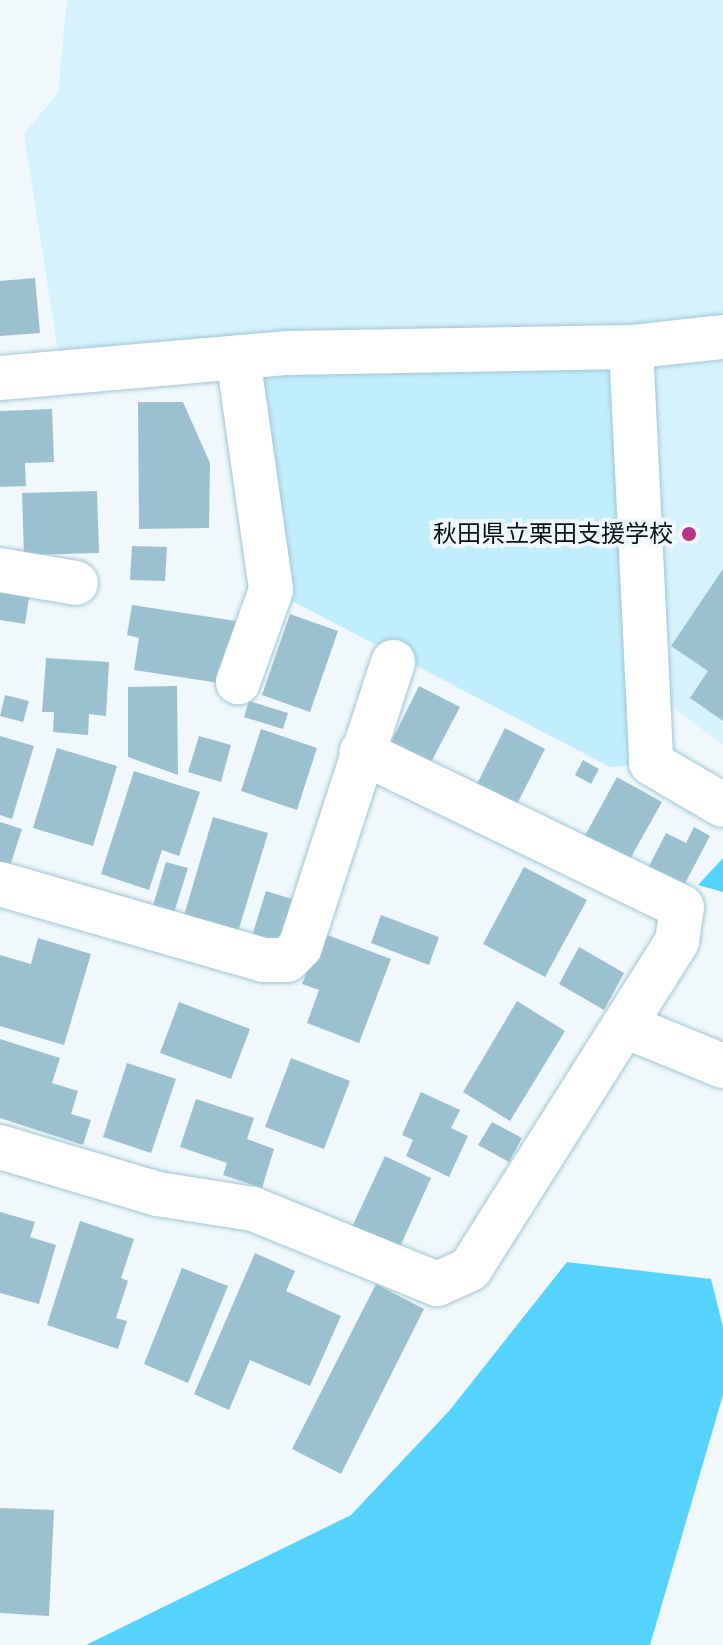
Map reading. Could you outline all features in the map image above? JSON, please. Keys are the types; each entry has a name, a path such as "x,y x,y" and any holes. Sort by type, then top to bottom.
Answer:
{"street":[{"path":"0,378 238,357 631,347 723,337"},
{"path":"631,347 651,763 723,805"},
{"path":"238,357 271,590 238,682"},
{"path":"0,570 76,583"},
{"path":"0,884 263,960 287,960 300,947 361,752 393,662"},
{"path":"0,1147 158,1194 253,1209 437,1284 470,1269 677,941 682,907 361,752"},
{"path":"625,1026 723,1066"}],"shaded area":[{"name":"秋田県立栗田支援学校","path":"67,0 723,0 723,745 660,697 648,371 615,324 243,337 59,357 24,134 58,93"},
{"path":"631,347 651,763 610,767 271,590 238,357"},
{"path":"723,858 723,892 698,885"},
{"path":"567,1262 711,1279 723,1327 723,1395 650,1645 86,1645 351,1515 449,1411"}],"building":[{"path":"35,278 40,333 0,336 0,281"},
{"path":"138,402 183,402 210,463 209,528 139,529"},
{"path":"52,409 54,462 25,463 26,486 0,487 0,411"},
{"path":"97,491 99,553 24,555 22,493"},
{"path":"132,546 167,547 165,581 130,580"},
{"path":"723,569 723,721 690,698 708,671 671,646"},
{"path":"0,586 30,591 25,624 0,620"},
{"path":"132,605 236,621 226,684 134,670 139,638 127,635"},
{"path":"290,614 338,631 310,712 262,695"},
{"path":"46,658 109,662 106,716 89,714 88,735 53,732 54,712 42,712"},
{"path":"177,686 178,775 128,757 128,687"},
{"path":"419,686 460,707 429,766 389,746"},
{"path":"5,695 29,701 23,722 0,716"},
{"path":"249,701 288,713 283,729 244,717"},
{"path":"505,728 545,749 515,808 475,788"},
{"path":"261,729 317,748 297,810 241,791"},
{"path":"0,736 34,746 12,819 0,815"},
{"path":"199,736 231,745 221,782 188,772"},
{"path":"57,748 117,766 93,846 33,828"},
{"path":"583,760 599,769 591,784 575,775"},
{"path":"134,771 200,792 179,856 162,850 149,890 101,874"},
{"path":"617,777 662,802 626,866 582,841"},
{"path":"213,817 268,833 237,935 183,919"},
{"path":"0,822 22,829 9,869 0,866"},
{"path":"694,827 710,836 682,889 647,870 666,833 686,843"},
{"path":"166,862 188,868 172,919 151,912"},
{"path":"524,867 587,900 545,977 483,944"},
{"path":"266,891 298,901 284,946 252,936"},
{"path":"381,915 439,937 429,965 371,943"},
{"path":"322,933 391,959 359,1043 307,1023 319,990 302,984"},
{"path":"38,938 91,954 64,1045 0,1026 0,955 31,964"},
{"path":"579,947 624,973 604,1010 559,984"},
{"path":"517,1001 565,1031 510,1121 463,1092"},
{"path":"179,1002 250,1029 231,1079 160,1053"},
{"path":"0,1039 60,1058 52,1083 78,1091 71,1114 91,1120 83,1145 0,1118"},
{"path":"291,1058 350,1081 324,1149 265,1127"},
{"path":"127,1063 176,1079 151,1153 103,1137"},
{"path":"421,1092 460,1110 451,1128 468,1136 449,1177 406,1156 413,1140 402,1135"},
{"path":"196,1099 254,1118 247,1139 274,1149 262,1188 223,1175 227,1163 180,1147"},
{"path":"492,1122 522,1138 509,1162 478,1145"},
{"path":"385,1156 431,1178 399,1249 352,1227"},
{"path":"0,1212 35,1222 30,1237 56,1245 39,1304 0,1293"},
{"path":"80,1221 134,1239 121,1278 128,1281 116,1318 127,1321 118,1349 47,1325"},
{"path":"255,1253 295,1271 286,1291 341,1316 310,1386 250,1360 229,1410 194,1394"},
{"path":"182,1268 228,1286 188,1383 144,1364"},
{"path":"376,1284 424,1309 341,1474 292,1449"},
{"path":"0,1508 54,1510 49,1616 0,1613"}],"place":[{"name":"秋田県立栗田支援学校","path":"689,534"}]}
